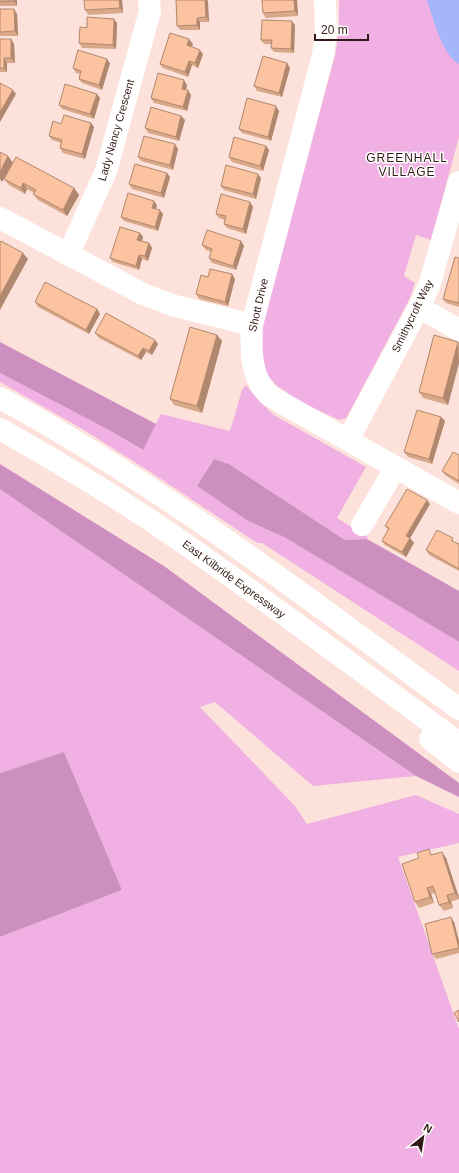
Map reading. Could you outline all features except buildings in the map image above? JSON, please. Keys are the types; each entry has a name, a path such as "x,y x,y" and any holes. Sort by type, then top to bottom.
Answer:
{"main road":[{"name":"Lady Nancy Crescent","path":"68,255 106,171 150,11 149,0"},
{"name":"Shott Drive","path":"325,0 326,31 323,55 252,325 251,350 256,376 267,393 282,404 459,503"},
{"name":"Smithycroft Way","path":"348,440 429,286 447,220 459,184"},
{"path":"0,218 143,294 175,306 252,325"},
{"path":"419,307 459,330"},
{"path":"0,398 76,441 196,518 459,708"},
{"name":"East Kilbride Expressway","path":"0,429 119,501 181,541 459,743"},
{"path":"362,525 396,467"},
{"path":"262,565 370,630 459,690"},
{"path":"361,671 400,716 459,762"}],"shaded area":[{"path":"339,0 459,0 459,137 431,240 416,235 404,276 415,283 409,300 346,418 339,420 301,402 276,385 263,370 260,333 336,52 339,27"},
{"path":"0,342 156,424 143,450 105,428 0,373"},
{"path":"0,373 105,428 142,450 161,414 230,431 242,390 246,385 259,401 274,415 366,467 337,518 368,537 367,539 345,540 229,464 214,459 197,486 248,521 284,537 459,642 459,671 262,543 257,543 84,430 0,382"},
{"path":"214,459 229,464 345,540 367,539 459,591 459,642 284,537 248,521 197,486"},
{"path":"0,464 164,566 459,783 459,797 416,776 0,489"},
{"path":"0,489 416,776 313,786 215,702 200,707 295,806 307,824 416,795 459,814 459,843 398,857 459,1029 459,1173 0,1173 0,937 122,890 64,752 0,773"},
{"path":"64,752 122,890 0,937 0,773"}],"water":[{"path":"427,0 459,0 459,64 447,52 443,44 435,26"}],"district":[{"name":"GREENHALL VILLAGE","path":"407,165"}]}
